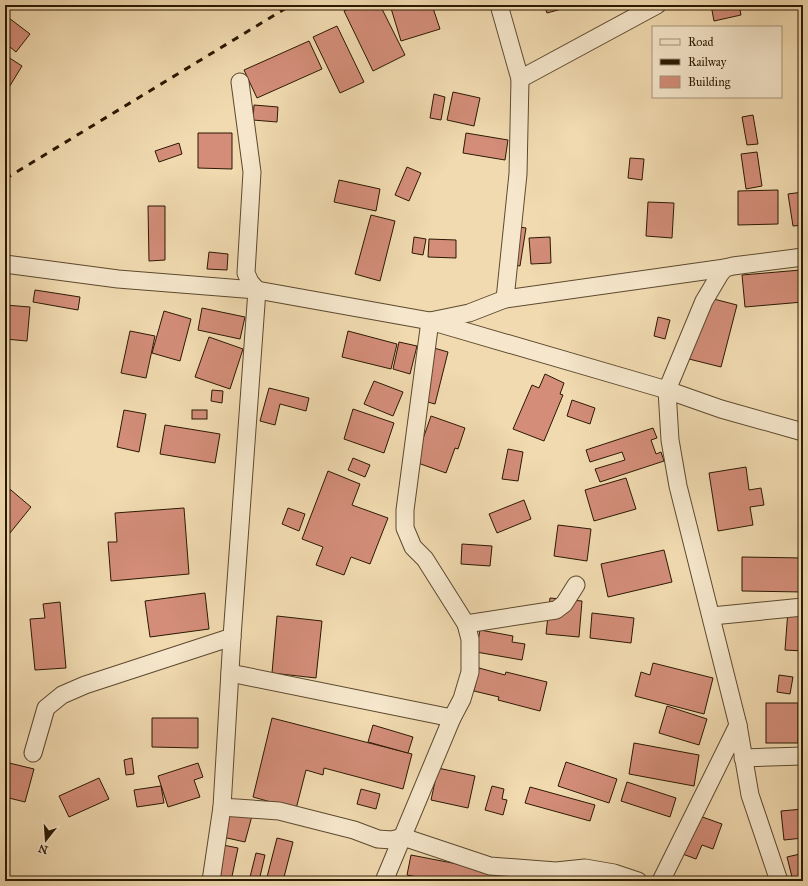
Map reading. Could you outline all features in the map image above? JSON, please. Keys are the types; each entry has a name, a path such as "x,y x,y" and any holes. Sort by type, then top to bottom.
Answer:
{"street":[{"path":"499,5 520,79 518,174 505,299"},
{"path":"520,79 657,5"},
{"path":"212,881 222,807 232,637 257,290 250,282 246,273 252,172 240,82"},
{"path":"430,321 469,314 505,299 803,257"},
{"path":"5,264 118,279 257,290 430,321 666,390 721,409 803,432"},
{"path":"725,268 704,301 666,390 670,440 678,486 738,724 750,795 779,881"},
{"path":"384,881 452,718 462,700 470,672 470,639 466,624 425,560 413,547 405,528 407,496 430,321"},
{"path":"466,624 556,610 564,604 576,585"},
{"path":"712,616 803,606"},
{"path":"33,753 46,708 62,695 85,685 232,637"},
{"path":"230,673 452,718"},
{"path":"661,881 738,724"},
{"path":"743,758 803,756"},
{"path":"222,807 279,811 354,830 378,839 392,840 403,837 490,866 556,870 585,868 614,872 638,881"}],"building":[{"path":"356,5 380,5 405,55 373,71 344,11"},
{"path":"390,5 432,5 440,29 401,41"},
{"path":"544,5 564,5 565,8 547,13"},
{"path":"711,5 739,5 741,15 714,21"},
{"path":"5,15 30,34 16,52 5,43"},
{"path":"337,26 364,82 340,93 313,37"},
{"path":"309,41 322,69 257,98 244,70"},
{"path":"5,55 22,66 8,89 5,87"},
{"path":"453,92 480,98 474,126 447,120"},
{"path":"434,94 445,97 441,120 430,118"},
{"path":"254,105 278,107 277,122 253,120"},
{"path":"753,115 758,144 747,145 742,117"},
{"path":"198,133 232,133 232,169 198,168"},
{"path":"466,133 508,140 505,160 463,153"},
{"path":"179,143 182,154 159,162 155,151"},
{"path":"757,152 762,186 746,189 741,154"},
{"path":"630,158 644,159 642,180 628,178"},
{"path":"407,167 421,173 409,201 395,195"},
{"path":"339,180 380,189 376,211 334,202"},
{"path":"778,190 778,224 738,225 738,191"},
{"path":"803,192 803,225 793,226 788,194"},
{"path":"648,202 674,203 672,238 646,236"},
{"path":"148,206 165,206 165,260 149,261"},
{"path":"371,215 395,221 380,281 355,274"},
{"path":"513,226 526,228 520,266 506,263"},
{"path":"414,237 426,239 423,255 412,253"},
{"path":"550,237 551,263 531,264 529,238"},
{"path":"429,239 456,240 456,258 428,257"},
{"path":"209,252 228,254 227,270 207,269"},
{"path":"801,270 803,302 745,307 742,275"},
{"path":"35,290 80,297 78,310 33,302"},
{"path":"706,297 737,305 721,367 689,359"},
{"path":"5,305 30,307 27,341 5,339"},
{"path":"202,308 245,317 240,339 198,330"},
{"path":"164,311 191,319 180,361 152,353"},
{"path":"658,317 670,320 665,339 654,336"},
{"path":"130,331 155,336 146,378 121,373"},
{"path":"348,331 397,344 391,369 342,357"},
{"path":"209,337 243,349 230,389 195,377"},
{"path":"399,342 417,346 410,374 393,369"},
{"path":"427,346 448,352 435,404 413,398"},
{"path":"545,374 564,383 560,394 563,395 544,441 513,429 532,385 539,388"},
{"path":"374,381 403,392 393,416 364,404"},
{"path":"269,388 309,398 306,411 280,404 275,425 260,421"},
{"path":"212,390 223,391 222,403 211,401"},
{"path":"572,400 595,408 590,424 567,416"},
{"path":"353,409 394,423 384,453 344,439"},
{"path":"124,410 146,414 139,452 117,447"},
{"path":"192,410 207,410 207,419 192,419"},
{"path":"431,416 465,428 458,449 455,448 446,473 415,462"},
{"path":"165,425 220,434 215,463 160,454"},
{"path":"653,428 657,438 651,440 656,454 661,452 664,461 600,482 595,469 625,460 622,452 590,462 586,450"},
{"path":"508,449 523,452 518,481 502,479"},
{"path":"353,458 370,465 365,477 348,470"},
{"path":"746,467 749,490 761,488 764,505 750,507 753,525 718,531 709,473"},
{"path":"328,471 360,484 352,505 388,518 370,564 351,557 344,575 316,565 323,547 302,539"},
{"path":"626,478 636,509 594,521 585,490"},
{"path":"5,485 31,507 10,533 5,529"},
{"path":"524,500 531,519 497,533 489,514"},
{"path":"184,508 189,574 111,581 108,542 117,542 115,513"},
{"path":"288,508 305,514 299,531 282,524"},
{"path":"558,525 591,529 587,561 554,556"},
{"path":"462,544 492,546 490,566 461,564"},
{"path":"664,550 672,582 608,597 601,564"},
{"path":"742,557 803,558 803,592 742,591"},
{"path":"205,593 209,629 150,637 145,601"},
{"path":"550,598 582,601 579,637 546,634"},
{"path":"60,602 66,668 35,670 30,619 45,618 43,604"},
{"path":"788,610 803,611 803,651 785,650"},
{"path":"592,613 634,618 631,643 590,638"},
{"path":"277,616 322,621 316,678 272,673"},
{"path":"480,630 513,636 512,642 525,644 522,660 476,652"},
{"path":"653,663 713,678 704,714 635,696 641,672 650,675"},
{"path":"479,668 505,675 506,672 547,682 540,711 498,700 499,697 474,691"},
{"path":"779,675 793,677 790,694 777,692"},
{"path":"766,703 798,703 798,743 766,743"},
{"path":"667,706 707,719 699,745 659,733"},
{"path":"152,718 198,718 198,748 152,747"},
{"path":"272,718 412,754 403,789 324,768 323,775 306,770 296,809 253,797"},
{"path":"373,725 413,737 408,753 368,742"},
{"path":"634,743 699,755 694,786 629,774"},
{"path":"132,758 134,774 126,775 124,760"},
{"path":"5,762 34,769 25,802 5,797"},
{"path":"566,762 617,779 609,803 558,786"},
{"path":"198,763 203,777 194,780 200,797 168,807 158,776"},
{"path":"438,768 475,776 468,808 431,800"},
{"path":"99,778 109,799 69,817 59,796"},
{"path":"627,782 676,798 670,817 621,801"},
{"path":"161,786 164,803 137,807 134,790"},
{"path":"492,786 504,789 502,799 507,800 503,815 485,810"},
{"path":"530,787 595,805 590,821 525,803"},
{"path":"361,789 380,794 376,809 357,804"},
{"path":"226,806 253,812 245,842 218,836"},
{"path":"803,809 803,838 784,840 781,811"},
{"path":"694,814 722,824 713,849 702,845 696,859 680,853"},
{"path":"277,838 293,842 283,881 266,881"},
{"path":"223,845 238,848 231,881 215,881"},
{"path":"256,853 265,855 259,881 249,881"},
{"path":"800,854 803,866 803,881 793,881 787,857"},
{"path":"411,855 545,881 438,881 407,875"},
{"path":"387,874 410,881 385,881"},
{"path":"545,878 559,881 545,881"}],"railway":[{"path":"5,179 291,5"}]}
